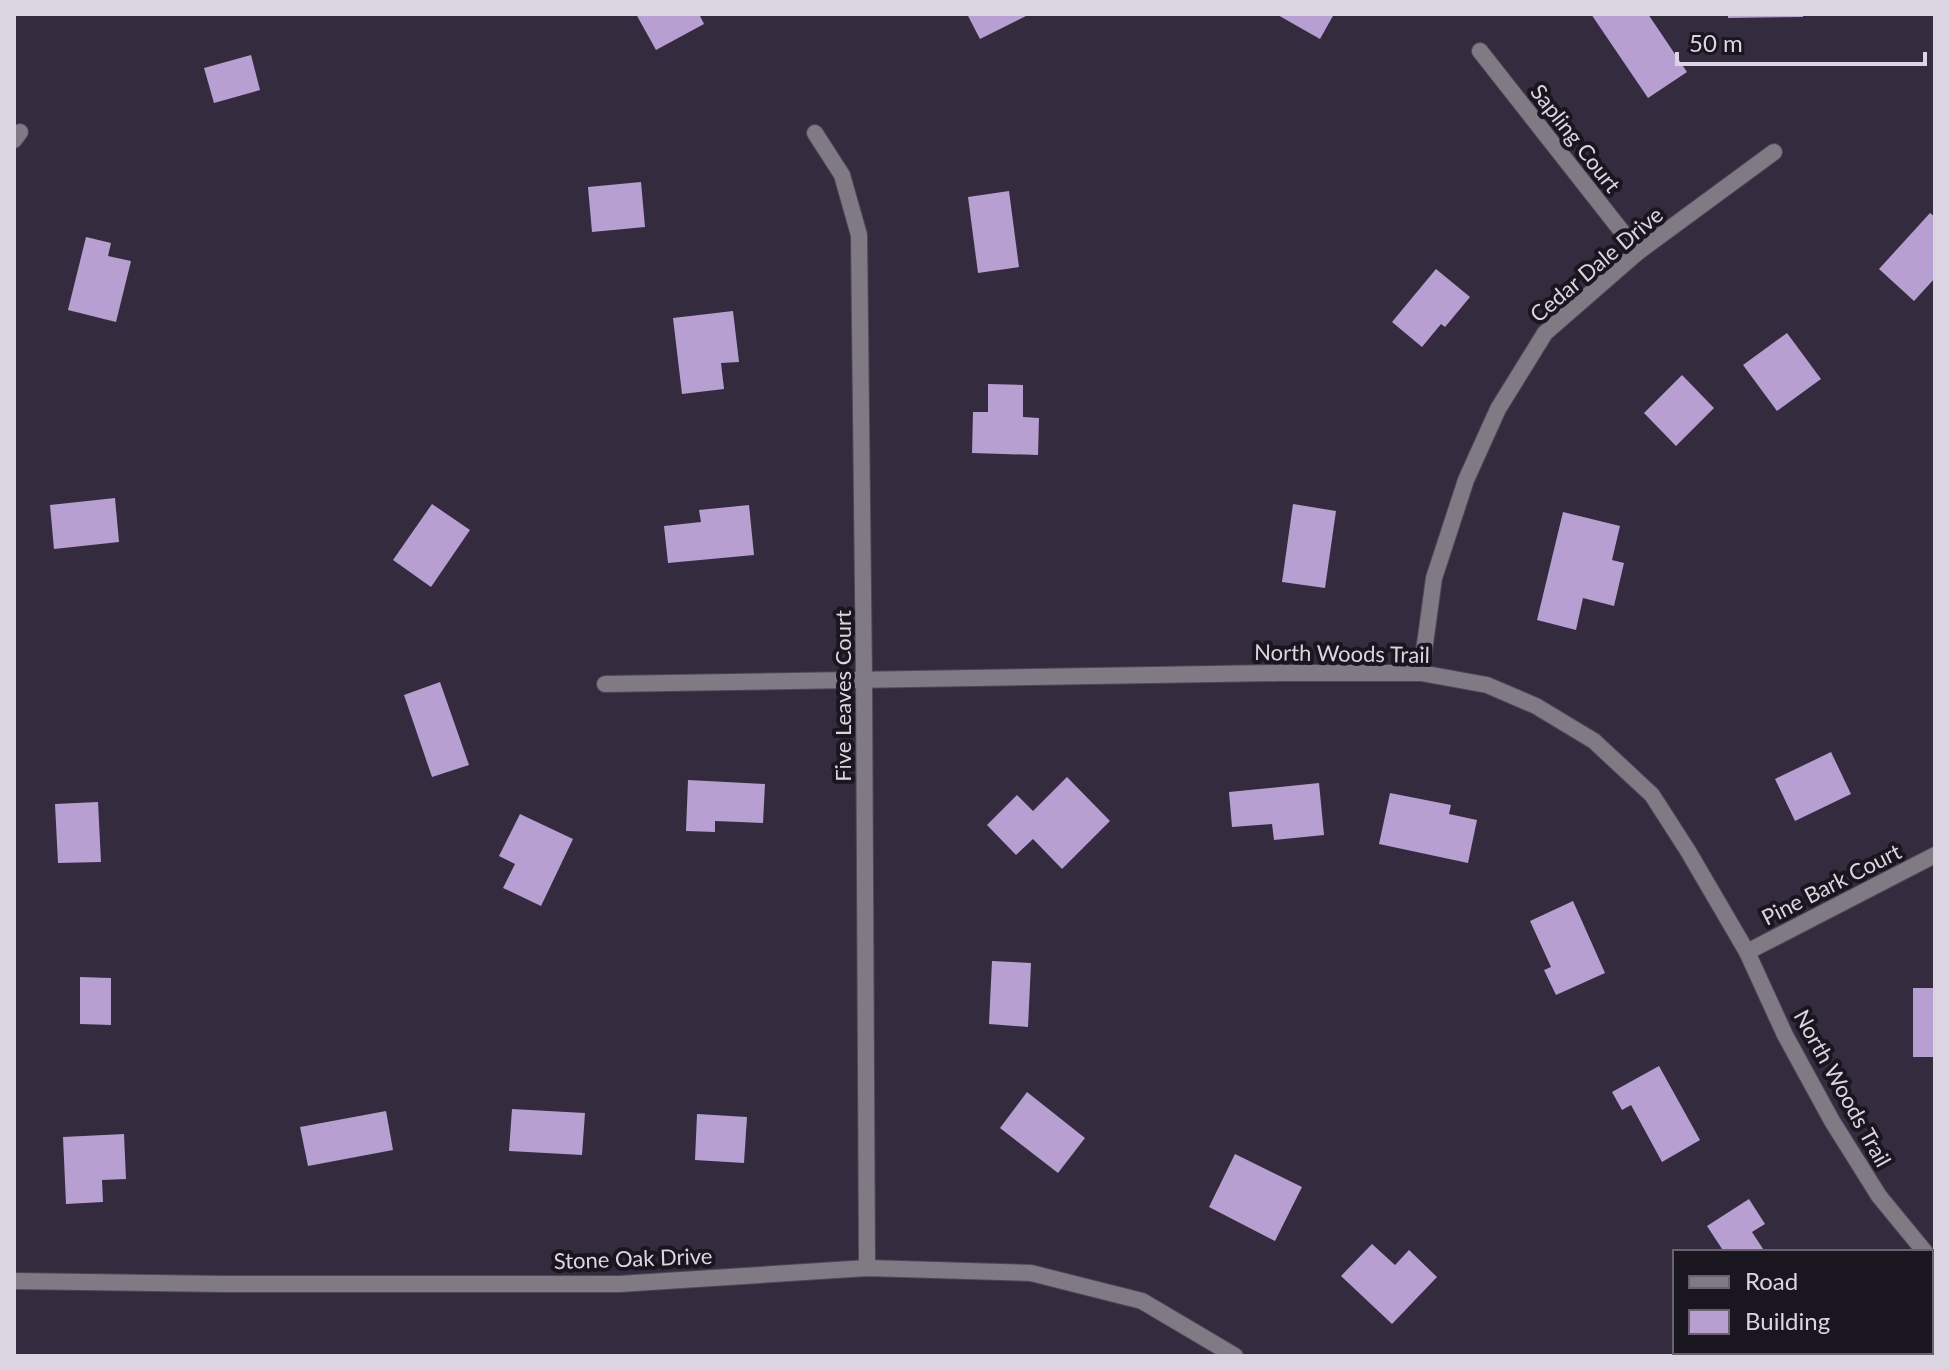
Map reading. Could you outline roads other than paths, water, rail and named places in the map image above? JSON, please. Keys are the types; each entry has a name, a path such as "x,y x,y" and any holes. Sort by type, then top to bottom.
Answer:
{"street":[{"name":"Sapling Court","path":"1480,51 1638,252"},
{"name":"Five Leaves Court","path":"815,133 842,175 859,235 867,1268"},
{"name":"Cedar Dale Drive","path":"1421,673 1434,578 1466,480 1498,409 1545,333 1638,252 1774,152"},
{"name":"North Woods Trail","path":"605,684 1421,673 1487,685 1536,706 1594,741 1652,795 1747,952 1785,1035 1832,1121 1879,1196 1923,1250"},
{"name":"Pine Bark Court","path":"1747,952 1935,855"},
{"name":"Stone Oak Drive","path":"14,1281 619,1284 867,1268 1031,1273 1142,1301 1235,1356"}]}
